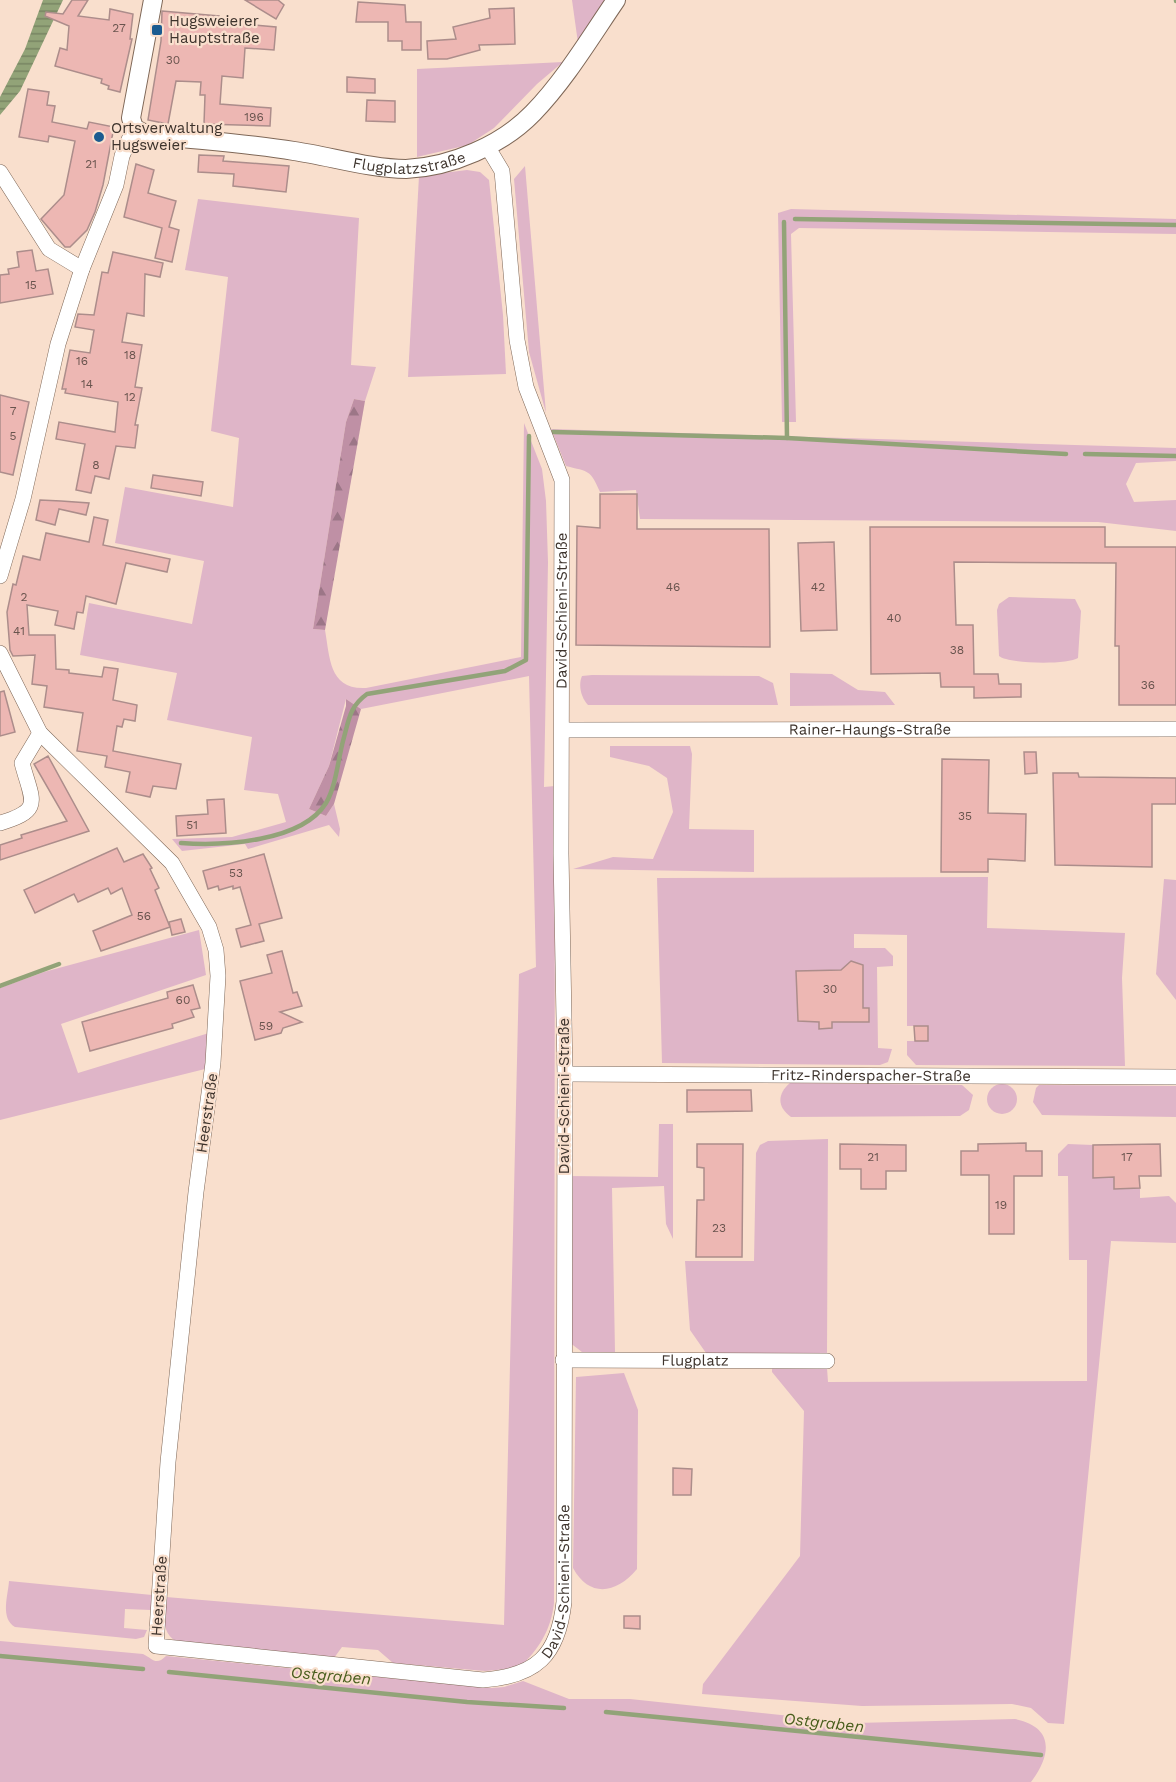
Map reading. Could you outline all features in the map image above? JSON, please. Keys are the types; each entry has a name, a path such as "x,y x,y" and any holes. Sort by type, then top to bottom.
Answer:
{"street":[{"path":"0,576 23,499 58,344 82,269 116,185 122,156 134,128 131,118 153,0"},
{"name":"Flugplatzstraße","path":"134,128 145,134 294,151 405,169 452,160 487,146 532,114 563,78 616,0"},
{"name":"David-Schieni-Straße","path":"156,1646 483,1680 511,1678 537,1666 561,1628 564,1602 565,1074 562,480 526,387 517,340 502,171 487,146"},
{"path":"0,172 49,249 82,269"},
{"name":"Heerstraße","path":"0,652 40,733 172,863 209,927 216,950 218,976 213,1063 196,1192 168,1462 156,1646"},
{"name":"Rainer-Haungs-Straße","path":"562,730 1176,729"},
{"path":"0,823 22,817 32,805 22,763 40,733"},
{"name":"Fritz-Rinderspacher-Straße","path":"565,1074 1176,1077"},
{"name":"Flugplatz","path":"563,1360 827,1361"}],"shaded area":[{"path":"43,0 63,0 20,91 0,115 0,97 25,49"},
{"path":"572,0 606,0 578,43"},
{"path":"563,62 537,84 494,128 468,145 417,157 417,69"},
{"path":"525,166 546,413 529,352 514,179"},
{"path":"467,170 480,172 489,180 503,315 506,374 408,377 419,176"},
{"path":"198,199 359,218 351,365 376,367 365,401 354,399 346,422 313,629 325,630 330,661 338,678 345,684 366,688 521,657 524,423 542,469 546,501 548,562 544,787 555,786 554,1603 543,1639 519,1668 485,1671 393,1663 378,1650 342,1647 334,1658 181,1644 174,1640 166,1630 166,1597 504,1625 519,974 536,967 529,676 361,709 346,699 329,766 309,809 326,816 334,804 340,829 339,837 329,825 248,849 245,844 182,851 172,839 232,837 286,822 278,794 244,790 252,737 167,720 177,673 80,655 89,603 192,624 204,561 115,543 125,487 233,507 239,438 211,431 228,277 185,270"},
{"path":"791,209 1176,219 1176,234 799,228 791,234 796,422 782,422 778,213"},
{"path":"551,429 1176,448 1176,461 1136,463 1126,484 1134,502 1176,500 1176,531 1098,522 640,519 636,490 600,492 591,475 580,469 566,466"},
{"path":"1009,597 1075,599 1081,611 1078,658 1063,662 1038,663 1014,661 999,656 997,610 999,604"},
{"path":"790,673 832,674 858,690 885,692 895,705 790,706"},
{"path":"582,676 759,676 773,683 778,705 588,705 582,695 580,683"},
{"path":"610,746 690,746 692,754 689,829 754,830 754,872 573,869 613,857 653,859 673,812 667,778 649,766 610,757"},
{"path":"988,877 987,928 1125,933 1122,978 1125,1066 916,1065 907,1055 907,1041 928,1041 928,1026 907,1026 907,935 854,934 854,948 885,948 893,956 893,966 877,967 878,1048 892,1049 888,1062 880,1065 662,1063 657,878"},
{"path":"1164,879 1176,880 1176,1000 1156,974"},
{"path":"199,930 206,975 61,1024 78,1073 209,1033 205,1069 0,1120 0,988 44,972"},
{"path":"790,1083 962,1085 973,1095 969,1110 960,1116 791,1117 783,1109 780,1100"},
{"path":"1002,1084 1008,1085 1016,1093 1016,1105 1008,1113 1002,1114 996,1113 988,1105 987,1099 988,1093 996,1085"},
{"path":"1039,1085 1176,1086 1176,1117 1042,1115 1033,1102 1036,1088"},
{"path":"659,1124 673,1124 673,1239 666,1224 664,1186 612,1188 615,1352 582,1352 569,1342 568,1176 658,1177"},
{"path":"828,1139 827,1354 706,1353 690,1330 685,1261 754,1261 756,1153 760,1145 768,1141"},
{"path":"1068,1144 1093,1145 1093,1178 1109,1177 1109,1170 1114,1170 1114,1189 1140,1188 1140,1198 1169,1196 1176,1203 1176,1243 1111,1241 1064,1724 1048,1723 1031,1708 1012,1704 862,1706 702,1694 703,1684 800,1556 804,1411 772,1372 772,1367 827,1368 828,1382 1087,1381 1087,1260 1069,1260 1068,1176 1058,1176 1058,1154"},
{"path":"624,1373 638,1410 637,1569 621,1583 604,1589 595,1588 587,1585 573,1568 576,1377"},
{"path":"9,1581 152,1595 151,1610 125,1609 124,1628 147,1630 144,1637 136,1639 15,1627 10,1623 6,1612"},
{"path":"0,1641 143,1654 157,1661 166,1656 492,1688 523,1681 569,1699 630,1699 856,1723 1015,1719 1037,1728 1043,1735 1045,1752 1038,1772 1031,1782 0,1782"}],"green space":[{"path":"354,399 365,401 325,630 313,629 346,422"},
{"path":"346,699 361,709 334,804 326,816 309,809 329,766"}],"building":[{"path":"72,0 88,0 78,16 109,20 110,9 133,14 130,39 132,39 120,92 108,89 109,86 101,83 102,79 55,66 60,48 67,50 69,26 45,16 46,12 63,14"},
{"path":"245,0 278,0 284,5 276,19"},
{"path":"358,2 405,5 406,22 421,22 421,50 402,50 402,41 388,41 388,22 356,22"},
{"path":"514,8 515,44 479,45 480,50 447,59 428,59 427,41 456,39 453,27 490,18 489,9"},
{"path":"162,11 219,16 219,22 276,27 274,50 245,48 243,78 222,76 220,104 271,108 270,126 204,124 205,95 200,95 201,82 176,81 168,124 148,120 161,41"},
{"path":"347,77 375,79 375,93 347,92"},
{"path":"28,89 49,92 47,105 55,106 52,122 87,129 89,122 114,127 103,185 95,212 87,230 70,247 65,247 41,219 64,195 75,141 49,136 48,142 19,137"},
{"path":"367,100 395,101 395,122 366,121"},
{"path":"199,155 224,156 223,161 289,166 286,192 233,186 234,174 198,172"},
{"path":"136,164 154,170 148,193 176,201 169,227 179,230 172,262 155,258 162,228 124,217"},
{"path":"32,250 36,271 48,269 53,294 0,303 0,275 9,274 8,269 19,267 17,252"},
{"path":"113,252 163,263 160,277 145,274 144,316 127,313 122,342 142,345 135,387 142,388 135,425 138,425 135,448 116,446 109,479 95,476 91,493 76,490 85,444 56,439 59,422 115,432 118,402 65,393 66,389 62,389 70,350 90,353 94,330 75,327 78,314 94,315 102,272 108,273"},
{"path":"0,395 29,402 13,475 0,472"},
{"path":"153,475 203,482 201,496 151,488"},
{"path":"600,494 637,494 637,529 769,529 770,647 576,645 577,526 600,528"},
{"path":"40,500 89,503 86,515 59,509 55,525 36,520"},
{"path":"94,517 108,520 103,545 170,559 167,572 126,563 116,604 86,596 83,613 77,612 74,629 55,625 58,611 27,605 29,635 55,635 56,669 102,677 104,667 118,669 113,700 137,705 135,721 124,719 122,727 117,726 113,751 181,764 176,789 153,786 150,797 126,792 130,772 105,767 107,756 77,751 83,713 44,707 47,686 32,684 35,655 13,656 10,650 7,612 13,584 16,585 23,556 40,560 46,533 89,542"},
{"path":"870,527 1105,527 1105,547 1176,547 1176,705 1119,705 1119,646 1115,646 1116,563 954,562 956,625 973,625 974,674 998,674 999,684 1021,684 1021,697 974,698 974,687 941,687 940,673 871,674"},
{"path":"834,542 837,630 801,631 798,543"},
{"path":"4,691 15,732 0,736 0,692"},
{"path":"1024,752 1036,752 1037,773 1025,774"},
{"path":"48,756 89,831 0,860 0,845 22,838 21,835 67,821 34,764"},
{"path":"942,759 989,760 988,813 1026,814 1025,861 988,859 988,872 941,872"},
{"path":"1053,773 1078,773 1079,777 1176,778 1176,804 1152,804 1152,867 1055,865"},
{"path":"224,799 226,833 177,836 176,816 208,814 207,800"},
{"path":"117,848 124,862 143,854 152,868 150,869 159,888 155,890 170,927 101,951 93,931 132,915 122,888 111,894 108,888 78,902 74,894 35,913 24,890"},
{"path":"264,854 282,918 259,924 264,941 241,947 236,929 251,925 240,887 233,889 233,886 219,890 218,886 208,889 203,871"},
{"path":"181,919 185,932 172,935 169,922"},
{"path":"282,951 293,993 297,992 302,1006 280,1012 302,1022 283,1028 281,1033 255,1040 240,981 272,973 267,955"},
{"path":"851,961 863,965 863,1008 869,1008 869,1022 832,1022 832,1028 819,1029 819,1022 798,1021 796,971 841,970"},
{"path":"193,985 200,1008 191,1010 194,1017 172,1024 173,1028 90,1051 82,1022 168,998 167,992"},
{"path":"914,1026 928,1026 928,1041 915,1041"},
{"path":"687,1090 751,1090 752,1111 687,1112"},
{"path":"1026,1143 1026,1151 1042,1151 1042,1176 1014,1176 1014,1234 989,1234 989,1175 961,1175 961,1151 978,1151 978,1144"},
{"path":"697,1144 743,1144 742,1257 696,1257 697,1200 704,1200 704,1168 697,1167"},
{"path":"840,1144 906,1145 906,1171 886,1171 886,1189 861,1189 861,1169 840,1169"},
{"path":"1160,1144 1161,1176 1139,1176 1140,1188 1114,1189 1114,1177 1093,1178 1093,1145"},
{"path":"673,1468 692,1469 691,1495 673,1495"},
{"path":"624,1616 640,1616 640,1629 624,1628"}],"waterway":[{"path":"795,219 1176,225"},
{"path":"553,432 787,438 784,222"},
{"path":"181,843 218,844 260,839 281,834 315,816 326,803 332,789 350,714 356,704 367,694 505,671 526,660 529,436"},
{"path":"787,438 1066,454"},
{"path":"1085,454 1176,456"},
{"path":"0,986 59,964"},
{"name":"Ostgraben","path":"0,1656 143,1669"},
{"name":"Ostgraben","path":"169,1672 467,1702 564,1708"},
{"name":"Ostgraben","path":"606,1712 1041,1755"}],"place":[{"name":"Hugsweierer Hauptstraße","path":"157,30"},
{"name":"Ortsverwaltung Hugsweier","path":"99,137"}]}
